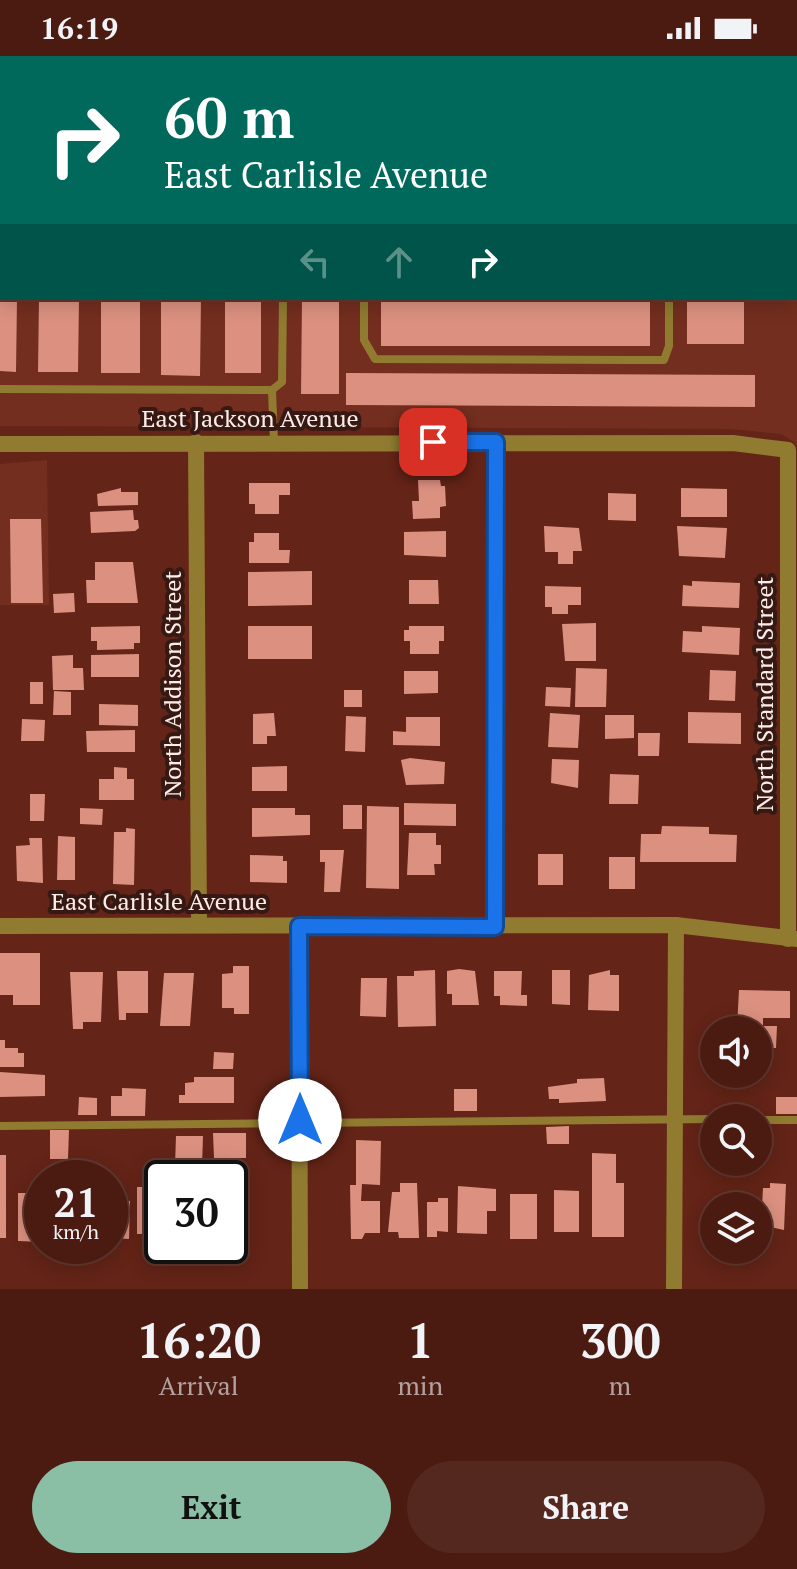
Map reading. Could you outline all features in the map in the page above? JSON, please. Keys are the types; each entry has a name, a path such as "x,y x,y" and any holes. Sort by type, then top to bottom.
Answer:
{"street":[{"name":"North Addison Street","path":"196,442 199,925"},
{"path":"495,927 496,442"},
{"name":"East Jackson Avenue","path":"0,444 733,443 788,450"},
{"name":"North Standard Street","path":"788,450 793,587 792,939"},
{"path":"674,1289 676,925"},
{"name":"East Carlisle Avenue","path":"0,926 676,925 792,939"},
{"path":"299,926 300,1289"}],"lane":[{"path":"0,389 272,390 282,382 283,300"},
{"path":"364,300 364,340 375,359 664,360 669,346 669,300"},
{"path":"272,390 274,442"},
{"path":"0,1126 300,1120 700,1119"},
{"path":"772,1120 797,1120"}],"shaded area":[{"path":"0,300 797,300 797,448 794,442 781,434 729,429 0,426"},
{"path":"47,460 49,605 0,605 0,464"}],"building":[{"path":"0,300 17,300 16,372 0,371"},
{"path":"39,300 79,300 78,372 38,372"},
{"path":"101,300 140,300 140,373 101,373"},
{"path":"161,300 201,300 200,376 161,375"},
{"path":"225,300 261,300 261,373 225,373"},
{"path":"302,300 339,300 339,394 301,394"},
{"path":"381,300 650,300 650,346 381,346"},
{"path":"687,300 744,300 744,344 687,344"},
{"path":"346,373 755,375 755,407 346,405"},
{"path":"418,480 440,480 441,486 445,486 446,506 440,507 440,518 413,519 412,501 419,501"},
{"path":"249,483 290,483 290,495 279,495 279,514 255,514 255,504 249,504"},
{"path":"121,488 121,492 138,492 138,505 98,506 97,494"},
{"path":"681,488 727,489 727,517 681,517"},
{"path":"608,493 636,494 636,521 608,520"},
{"path":"133,510 139,528 135,531 91,533 90,512"},
{"path":"10,519 41,519 43,603 11,603"},
{"path":"544,526 579,528 582,551 573,551 573,564 558,564 558,552 545,552"},
{"path":"677,526 727,528 725,558 679,556"},
{"path":"446,531 446,557 404,555 404,532"},
{"path":"254,533 279,533 279,550 290,550 289,563 249,563 249,542 254,542"},
{"path":"95,562 133,562 138,603 87,603 86,580 95,580"},
{"path":"312,571 312,605 248,606 248,572"},
{"path":"409,580 438,580 439,604 409,604"},
{"path":"692,581 740,583 739,608 682,606 683,585 692,586"},
{"path":"545,586 581,587 581,605 568,605 568,614 552,614 552,607 545,607"},
{"path":"74,593 75,612 54,613 53,594"},
{"path":"596,623 596,661 565,661 562,624"},
{"path":"140,626 140,643 134,643 134,649 97,650 97,641 91,641 91,627"},
{"path":"248,626 312,626 312,659 248,659"},
{"path":"409,626 444,626 444,641 439,641 439,654 410,654 410,641 404,641 404,630 409,630"},
{"path":"702,626 740,628 739,655 682,652 683,631 702,632"},
{"path":"139,654 139,677 91,677 91,655"},
{"path":"73,655 73,668 83,668 84,690 53,690 52,656"},
{"path":"576,668 607,669 606,707 575,707"},
{"path":"710,670 736,671 735,701 709,700"},
{"path":"404,671 438,671 438,693 404,694"},
{"path":"30,682 43,682 43,704 30,704"},
{"path":"546,687 571,688 570,707 545,706"},
{"path":"344,690 362,690 362,707 344,707"},
{"path":"54,691 71,692 71,715 53,715"},
{"path":"99,704 138,705 138,726 99,725"},
{"path":"688,712 741,713 741,744 688,743"},
{"path":"274,713 276,736 267,736 267,744 253,744 253,714"},
{"path":"550,713 580,715 578,748 548,747"},
{"path":"605,715 634,715 634,738 605,739"},
{"path":"346,716 366,717 365,752 345,751"},
{"path":"406,717 440,717 440,746 393,745 393,731 406,732"},
{"path":"22,719 45,720 44,741 21,741"},
{"path":"135,730 135,752 87,752 86,731"},
{"path":"638,733 660,733 659,756 638,756"},
{"path":"410,758 445,762 444,784 406,785 401,760"},
{"path":"552,759 579,760 578,788 551,783"},
{"path":"287,766 287,791 252,791 252,767"},
{"path":"114,767 127,768 127,779 134,779 134,800 99,800 99,779 114,779"},
{"path":"610,774 639,775 638,804 609,804"},
{"path":"30,794 45,794 44,821 30,821"},
{"path":"404,803 456,804 456,826 404,825"},
{"path":"343,805 362,805 362,829 343,829"},
{"path":"367,806 399,807 399,889 366,888"},
{"path":"80,808 103,809 102,825 80,824"},
{"path":"252,808 295,808 295,815 310,815 310,835 252,837"},
{"path":"662,826 709,827 709,834 737,835 736,862 640,862 641,834 661,834"},
{"path":"126,828 135,829 134,885 113,884 114,832 126,832"},
{"path":"409,833 436,833 436,845 441,845 441,864 434,864 435,875 407,875"},
{"path":"58,836 75,837 75,880 57,880"},
{"path":"29,838 42,838 43,883 17,881 16,846 30,845"},
{"path":"320,850 344,850 340,892 324,892 325,862 320,862"},
{"path":"538,854 563,854 563,885 538,885"},
{"path":"250,855 283,856 283,861 287,861 287,883 250,882"},
{"path":"609,857 635,857 635,889 609,889"},
{"path":"0,953 40,953 40,1005 13,1005 13,995 0,995"},
{"path":"233,966 249,966 249,1014 234,1014 234,1008 222,1008 222,974 233,973"},
{"path":"435,970 436,1026 398,1027 397,976 414,976 414,971"},
{"path":"552,970 570,970 570,1005 552,1004"},
{"path":"610,970 610,975 619,975 619,1011 588,1010 589,975"},
{"path":"117,971 148,971 148,1013 126,1013 126,1020 119,1020"},
{"path":"447,971 475,971 479,1005 452,1005 452,994 447,994"},
{"path":"494,971 522,971 521,995 527,995 527,1006 500,1005 500,996 494,996"},
{"path":"70,972 103,972 101,1022 83,1022 83,1029 73,1029"},
{"path":"164,973 194,973 190,1026 160,1026"},
{"path":"361,978 387,978 386,1017 360,1016"},
{"path":"739,990 790,991 790,1018 738,1016"},
{"path":"772,1026 777,1026 776,1048 772,1048"},
{"path":"0,1040 5,1040 5,1048 18,1048 18,1053 24,1053 24,1067 0,1067"},
{"path":"214,1052 234,1053 233,1069 213,1069"},
{"path":"0,1072 45,1075 45,1096 0,1097"},
{"path":"194,1077 234,1077 234,1103 179,1103 179,1095 185,1095 185,1083 194,1082"},
{"path":"604,1078 606,1101 559,1103 559,1099 549,1099 548,1087 577,1083 577,1079"},
{"path":"122,1088 146,1089 145,1116 111,1116 111,1096 122,1096"},
{"path":"454,1089 477,1089 477,1111 454,1111"},
{"path":"79,1097 97,1098 97,1115 78,1115"},
{"path":"776,1097 797,1097 797,1114 776,1114"},
{"path":"569,1126 569,1144 547,1144 546,1127"},
{"path":"50,1130 69,1130 68,1159 50,1159"},
{"path":"213,1133 246,1133 246,1158 214,1158"},
{"path":"176,1136 203,1136 202,1160 175,1160"},
{"path":"356,1140 381,1141 380,1185 362,1184 361,1201 380,1201 380,1233 365,1233 362,1239 351,1239 350,1185 356,1185"},
{"path":"592,1153 616,1154 616,1183 624,1183 624,1237 592,1237"},
{"path":"0,1155 6,1155 6,1238 0,1238"},
{"path":"400,1183 417,1183 419,1238 399,1238 398,1232 388,1232 392,1192 400,1192"},
{"path":"770,1183 786,1184 784,1230 772,1227 772,1192 763,1192 763,1188 770,1188"},
{"path":"458,1186 496,1189 496,1211 487,1211 487,1234 457,1233"},
{"path":"137,1187 144,1187 144,1234 137,1234"},
{"path":"554,1190 579,1191 579,1232 554,1232"},
{"path":"18,1193 24,1193 24,1241 18,1241"},
{"path":"510,1194 537,1194 537,1239 510,1239"},
{"path":"438,1198 448,1198 448,1232 437,1231 437,1237 427,1237 427,1202 438,1202"},
{"path":"128,1201 130,1201 128,1239"}],"route":[{"path":"300,1120 299,926 495,927 496,442 433,442"}]}
